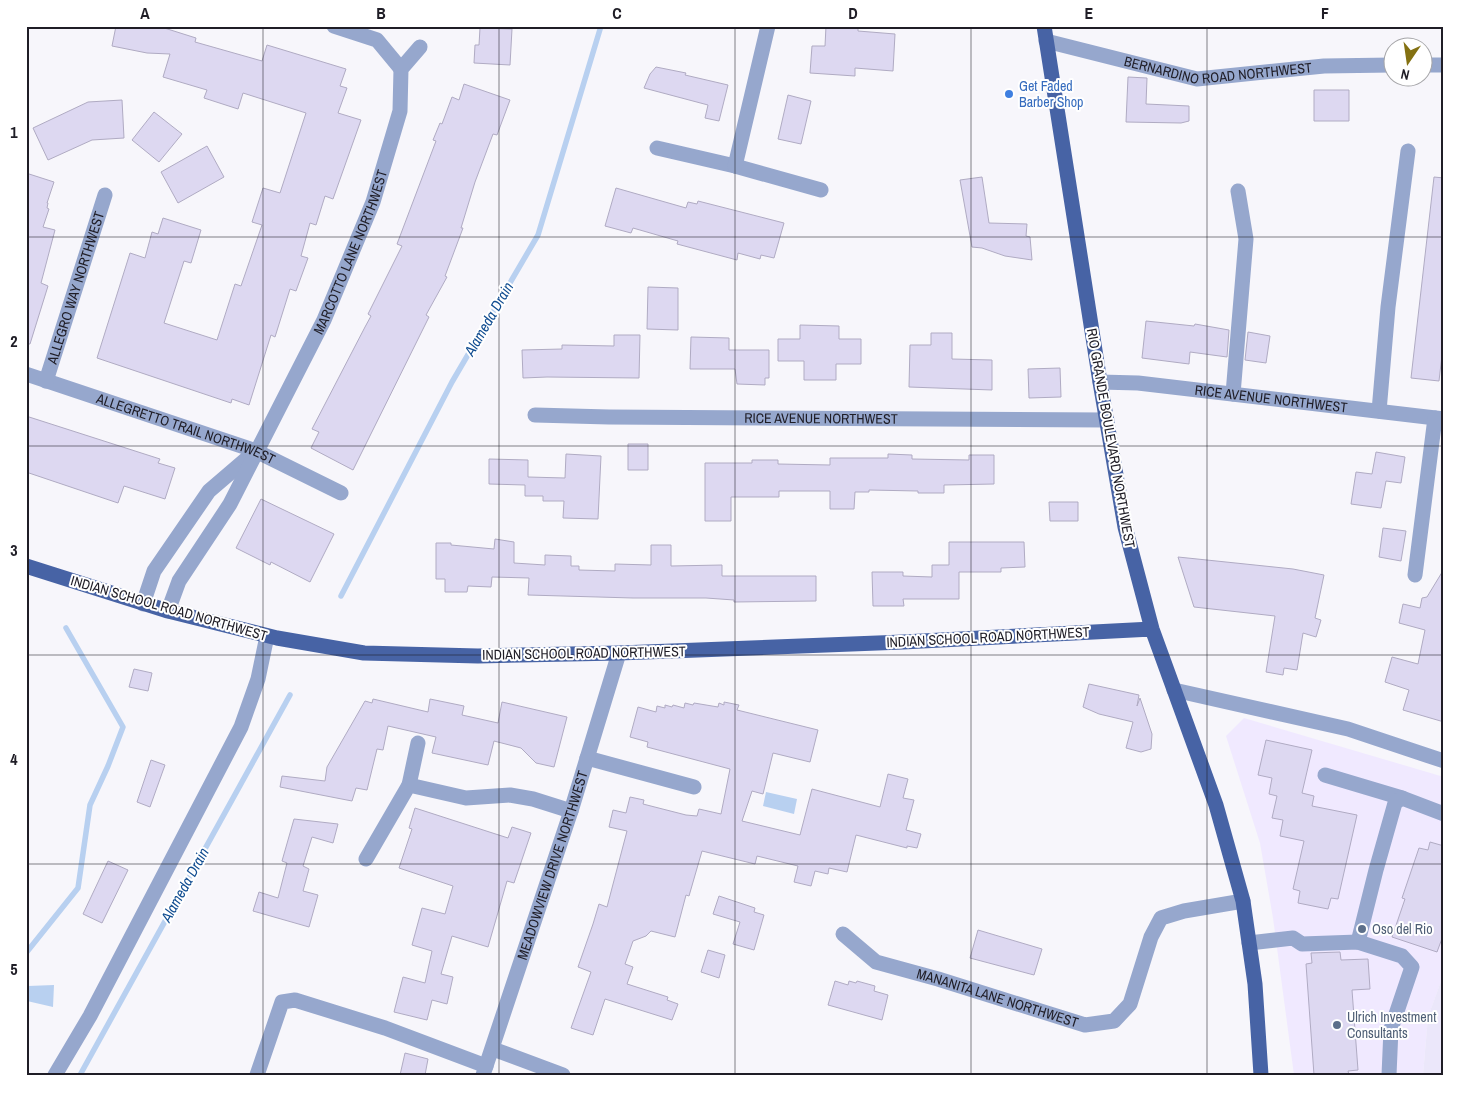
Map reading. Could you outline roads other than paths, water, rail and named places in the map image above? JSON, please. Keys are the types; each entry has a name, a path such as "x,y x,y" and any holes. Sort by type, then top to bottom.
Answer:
{"main road":[{"name":"RIO GRANDE BOULEVARD NORTHWEST","path":"1045,33 1125,527 1152,628 1216,805 1243,901 1255,984 1261,1075"},
{"name":"INDIAN SCHOOL ROAD NORTHWEST","path":"26,566 168,611 272,637 364,653 478,656 619,653 903,642 1152,628"}],"street":[{"path":"334,26 377,40 402,69 420,47"},
{"path":"735,166 768,26"},
{"name":"BERNARDINO ROAD NORTHWEST","path":"1045,33 1197,79 1324,66 1382,66"},
{"name":"MARCOTTO LANE NORTHWEST","path":"168,611 178,581 230,504 324,320 373,202 400,111 402,69"},
{"path":"657,148 735,166 821,190"},
{"path":"1379,411 1388,307 1408,151"},
{"path":"1233,394 1246,239 1238,191"},
{"name":"ALLEGRO WAY NORTHWEST","path":"46,381 105,195"},
{"name":"ALLEGRETTO TRAIL NORTHWEST","path":"26,374 256,451 341,493"},
{"name":"RICE AVENUE NORTHWEST","path":"1100,382 1138,383 1439,419"},
{"name":"RICE AVENUE NORTHWEST","path":"535,415 1107,420"},
{"path":"1415,575 1439,419"},
{"name":"MARCOTTO LANE NORTHWEST","path":"143,604 154,572 209,491 256,451"},
{"path":"55,1075 90,1016 241,727 272,637"},
{"name":"MEADOWVIEW DRIVE NORTHWEST","path":"484,1070 493,1049 571,811 619,653"},
{"path":"1174,690 1348,729 1444,761"},
{"path":"366,859 409,785 418,743"},
{"path":"587,758 694,787"},
{"path":"1325,775 1402,798 1444,814"},
{"path":"409,785 466,798 510,795 541,801 571,811"},
{"path":"1358,942 1395,803 1402,798"},
{"name":"MANANITA LANE NORTHWEST","path":"843,934 876,962 938,979 1085,1025 1114,1021 1130,1004 1151,937 1161,918 1184,911 1243,901"},
{"path":"1249,943 1293,938 1302,944 1358,942 1402,956 1412,968 1391,1030 1388,1075"},
{"path":"257,1075 282,1002 295,1000 368,1023 484,1070"},
{"path":"493,1049 564,1075"}],"water":[{"path":"766,792 797,799 794,814 763,806"},
{"path":"54,985 53,1007 27,1001 28,986"}],"waterway":[{"name":"Alameda Drain","path":"341,596 452,382 538,235 601,26"},
{"path":"26,953 78,888 90,805 123,727 66,628"},
{"name":"Alameda Drain","path":"80,1075 290,695"}],"place":[{"name":"Get Faded Barber Shop","path":"1009,94"},
{"name":"Oso del Rio","path":"1362,929"},
{"name":"Ulrich Investment Consultants","path":"1337,1025"}]}
